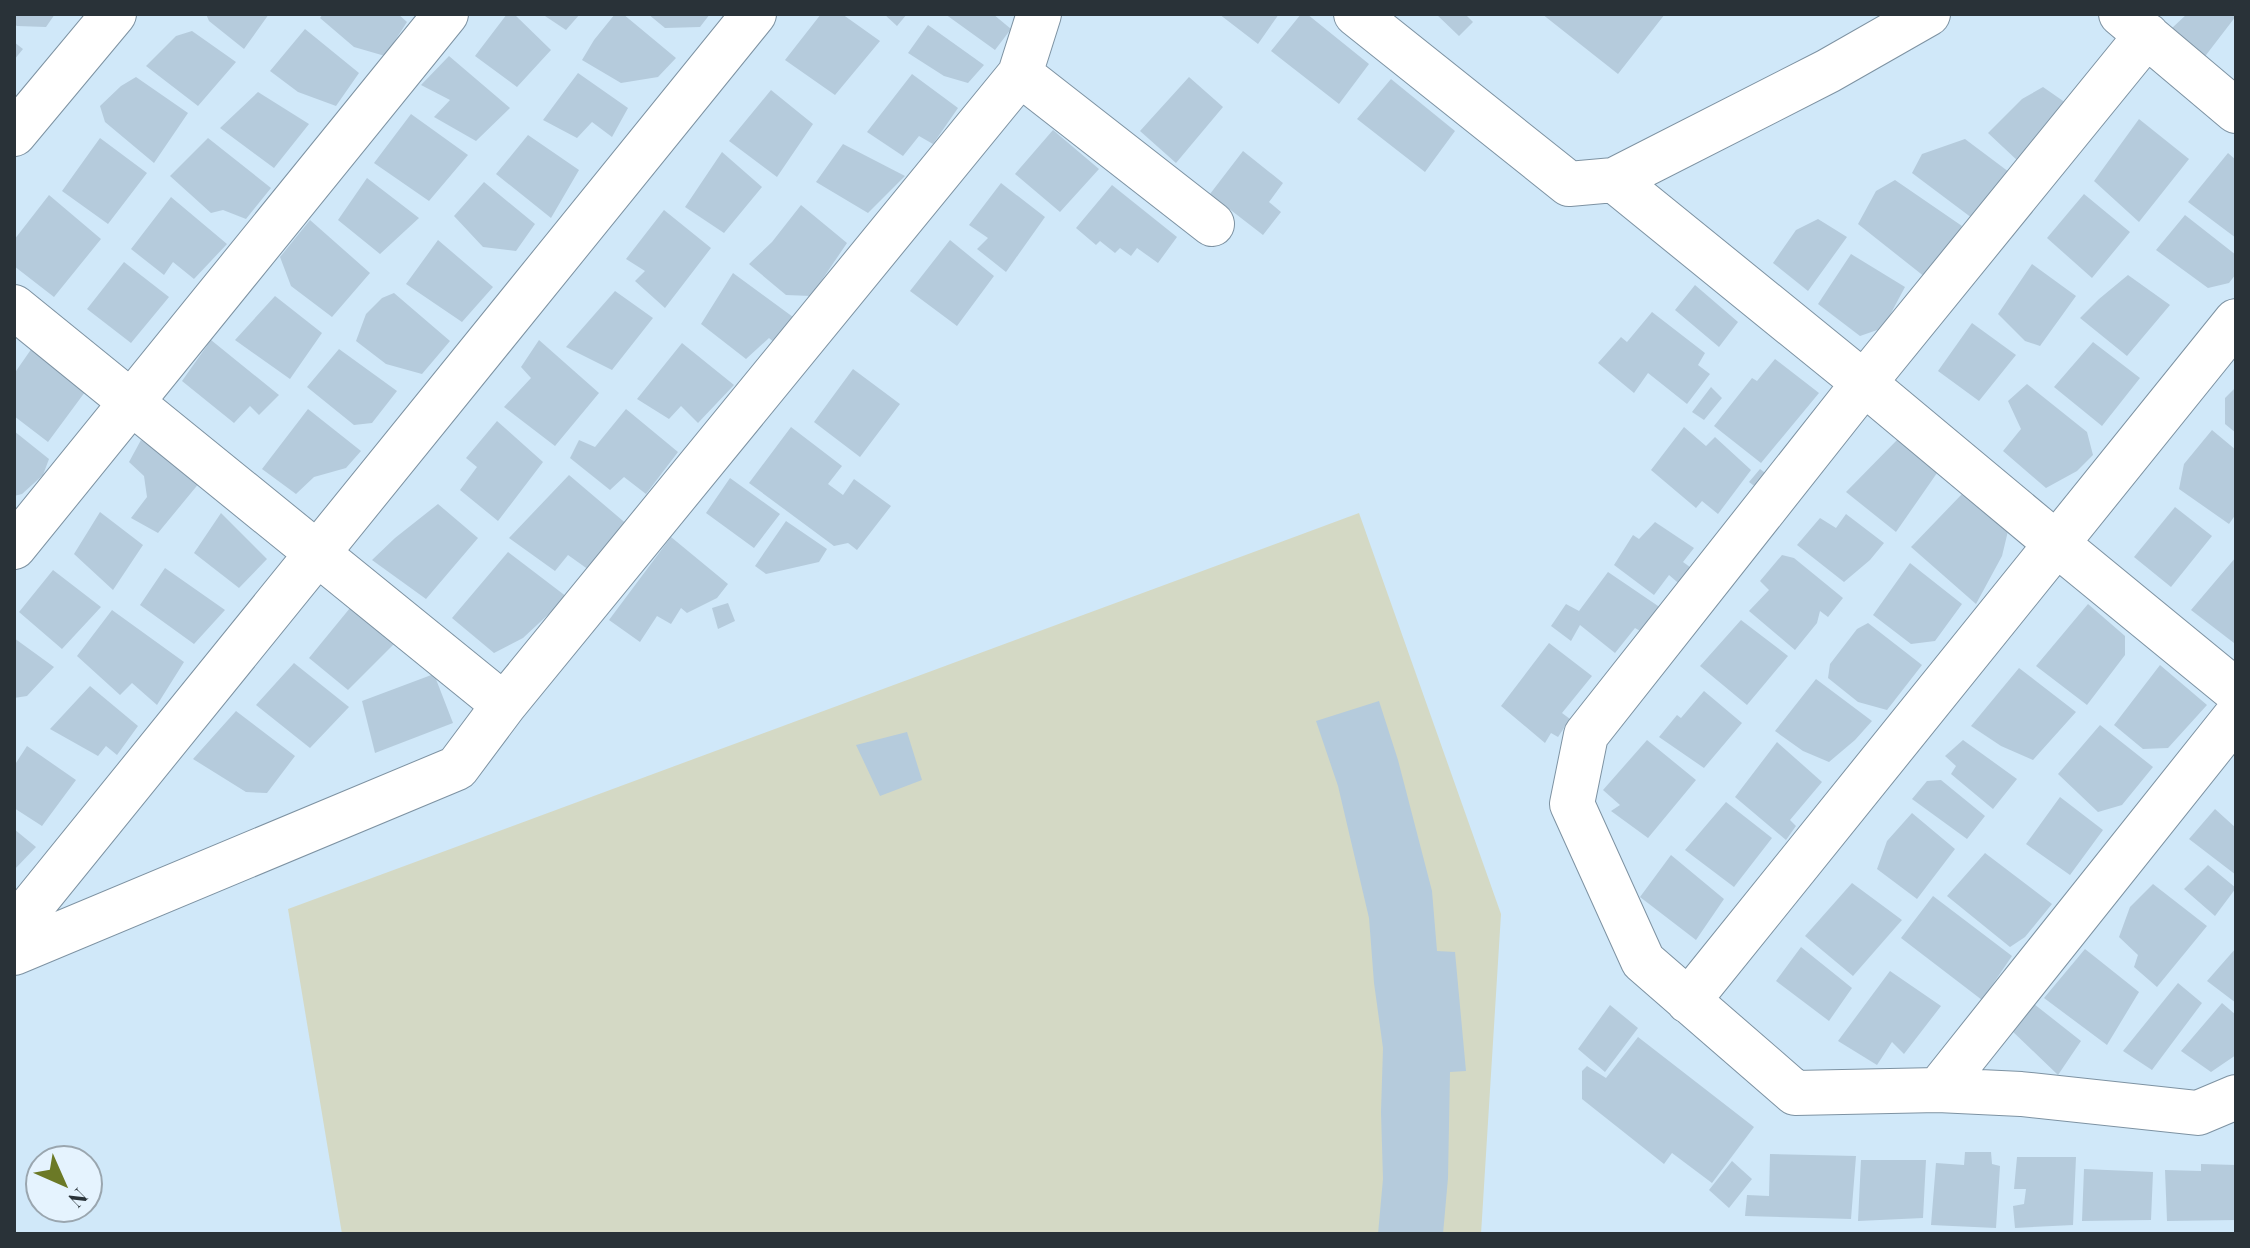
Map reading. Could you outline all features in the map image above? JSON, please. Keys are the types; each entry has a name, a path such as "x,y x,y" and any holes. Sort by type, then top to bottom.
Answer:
{"street":[{"path":"14,134 114,14"},
{"path":"14,547 446,14"},
{"path":"14,928 754,14"},
{"path":"14,953 457,768 504,705 1020,74 1039,14"},
{"path":"1356,14 1569,184 1614,180 1828,71 1928,14"},
{"path":"2236,111 2134,25 1864,383 1586,735 1572,804 1643,961 1795,1093 1938,1090 2021,1094 2198,1113 2236,1097"},
{"path":"1020,74 1212,224"},
{"path":"1614,180 2236,691"},
{"path":"14,307 504,705"},
{"path":"1688,1001 2236,321"},
{"path":"1938,1090 2236,716"}],"green space":[{"path":"1359,513 1501,914 1481,1234 342,1234 288,909"}],"building":[{"path":"14,14 55,14 46,27 17,26 14,24"},
{"path":"206,14 269,14 244,49 209,21"},
{"path":"323,14 398,14 407,22 385,56 354,47 320,18"},
{"path":"507,14 514,14 551,50 517,87 475,56"},
{"path":"542,14 580,14 566,30"},
{"path":"615,14 623,14 676,58 658,77 621,83 582,60"},
{"path":"648,14 710,14 700,27 665,28"},
{"path":"821,14 842,14 880,41 835,95 785,60"},
{"path":"884,14 907,14 897,26"},
{"path":"945,14 993,14 1011,29 995,50"},
{"path":"1219,14 1279,14 1258,44"},
{"path":"1301,14 1307,14 1369,64 1339,104 1271,51"},
{"path":"1436,14 1465,14 1473,22 1459,36"},
{"path":"1542,14 1665,14 1618,74"},
{"path":"2187,14 2236,16 2203,59 2172,28"},
{"path":"928,25 984,65 968,83 944,76 908,53"},
{"path":"305,29 359,73 336,106 298,92 270,71"},
{"path":"192,31 236,62 198,106 146,66 176,36"},
{"path":"14,42 23,49 14,60"},
{"path":"449,56 510,108 476,141 434,117 450,100 421,85"},
{"path":"578,73 628,108 612,137 592,122 577,138 543,120"},
{"path":"912,74 958,108 933,144 919,136 903,156 867,132"},
{"path":"136,77 188,113 154,163 105,122 100,106 121,86"},
{"path":"1189,77 1223,107 1176,163 1140,131"},
{"path":"1391,79 1455,131 1425,172 1357,119"},
{"path":"2043,87 2066,103 2019,162 1988,133 2022,99"},
{"path":"771,90 813,124 777,177 729,141"},
{"path":"258,92 309,124 274,168 220,128"},
{"path":"411,114 468,155 429,201 374,163"},
{"path":"2139,119 2189,159 2139,222 2094,181"},
{"path":"1053,130 1099,169 1060,212 1015,174"},
{"path":"528,135 579,170 551,218 496,174"},
{"path":"100,138 147,173 108,224 62,191"},
{"path":"208,138 271,188 246,219 223,210 211,213 170,176"},
{"path":"1965,139 2009,172 1972,218 1912,173 1922,154"},
{"path":"843,144 905,176 868,213 816,182"},
{"path":"1243,151 1283,183 1269,202 1281,212 1263,235 1210,194"},
{"path":"722,152 762,187 724,233 685,207"},
{"path":"2228,153 2236,160 2236,238 2188,202"},
{"path":"367,178 419,218 380,254 338,220"},
{"path":"1895,180 1962,226 1930,281 1858,224 1876,191"},
{"path":"484,182 535,224 516,251 483,247 454,216"},
{"path":"1001,183 1045,217 1006,272 977,249 988,238 969,225"},
{"path":"1112,185 1177,237 1158,263 1137,248 1131,256 1120,248 1115,253 1100,241 1096,245 1076,228"},
{"path":"2084,194 2130,232 2092,278 2047,238"},
{"path":"49,195 101,239 54,297 14,266 14,240"},
{"path":"171,197 227,244 194,279 173,262 164,275 131,249"},
{"path":"801,205 847,243 811,296 786,295 749,264 772,242"},
{"path":"664,210 711,248 665,308 635,281 645,271 626,259"},
{"path":"2185,215 2236,255 2236,274 2229,283 2208,288 2156,250"},
{"path":"1818,219 1847,237 1808,291 1773,263 1796,230"},
{"path":"310,220 370,273 332,317 291,286 280,257"},
{"path":"438,240 493,287 462,322 406,284"},
{"path":"950,240 994,276 957,326 910,291"},
{"path":"1851,254 1905,287 1883,328 1860,336 1818,304"},
{"path":"124,262 169,297 131,343 87,309"},
{"path":"2032,264 2076,296 2040,346 2025,341 1998,314"},
{"path":"733,273 793,317 776,344 769,338 746,359 701,324"},
{"path":"2128,275 2170,305 2127,356 2080,318"},
{"path":"1695,285 1738,322 1719,347 1675,310"},
{"path":"615,291 653,318 612,370 566,347"},
{"path":"394,293 450,341 422,374 386,364 356,341 366,314 382,298"},
{"path":"275,296 322,333 290,379 235,340"},
{"path":"1652,312 1705,353 1698,365 1710,374 1687,404 1648,373 1634,393 1598,363 1621,337 1627,342"},
{"path":"1972,323 2016,355 1979,401 1938,371"},
{"path":"211,340 279,395 259,415 250,406 234,423 182,381"},
{"path":"539,340 599,393 555,446 504,407 531,378 521,367"},
{"path":"2093,342 2140,378 2102,426 2054,387"},
{"path":"682,343 734,385 698,423 681,406 669,419 637,399"},
{"path":"32,348 85,392 48,442 14,416 14,374"},
{"path":"339,349 397,391 372,423 354,425 307,387"},
{"path":"1775,359 1819,393 1761,463 1714,426 1752,378 1757,381"},
{"path":"853,369 900,404 860,457 814,422"},
{"path":"2027,384 2087,432 2093,455 2077,471 2046,488 2003,451 2021,429 2008,401"},
{"path":"1711,387 1722,398 1704,420 1692,412"},
{"path":"2236,387 2236,433 2225,424 2225,398"},
{"path":"308,409 361,451 346,468 314,477 296,494 262,469"},
{"path":"626,409 678,452 646,494 624,477 610,490 570,458 579,440 595,447"},
{"path":"497,421 543,462 498,521 460,490 477,467 466,458"},
{"path":"791,427 842,466 828,484 843,495 854,479 891,506 857,550 848,543 834,546 749,483"},
{"path":"1684,427 1706,446 1715,437 1751,470 1718,514 1702,501 1696,508 1651,470"},
{"path":"2212,430 2236,450 2236,514 2229,524 2179,489 2184,464"},
{"path":"14,431 49,459 43,475 22,494 14,496"},
{"path":"1898,439 1937,473 1896,532 1846,492"},
{"path":"141,440 200,482 158,533 131,518 147,497 144,476 129,462"},
{"path":"1760,469 1768,475 1757,488 1749,482"},
{"path":"569,475 629,526 596,575 568,555 555,571 509,538"},
{"path":"730,478 780,514 754,548 706,513"},
{"path":"1962,494 2008,531 2002,556 1976,604 1911,547"},
{"path":"438,504 478,538 426,599 372,560"},
{"path":"2175,507 2212,536 2171,587 2134,557"},
{"path":"100,512 143,545 113,590 74,554"},
{"path":"221,513 267,559 239,588 194,553"},
{"path":"1846,514 1884,543 1844,582 1797,545 1820,518 1836,528"},
{"path":"786,521 827,549 819,562 766,574 755,566"},
{"path":"1655,522 1694,548 1683,562 1694,570 1683,587 1669,575 1654,595 1614,565 1633,535 1639,539"},
{"path":"671,537 728,584 717,598 687,613 681,608 671,624 657,616 640,642 609,620"},
{"path":"508,552 567,597 523,638 494,653 452,618"},
{"path":"1782,555 1794,558 1843,598 1828,617 1820,611 1817,623 1795,650 1749,611 1769,590 1760,581"},
{"path":"2236,557 2236,642 2234,643 2191,610"},
{"path":"1910,563 1962,604 1935,641 1911,644 1873,615"},
{"path":"165,568 225,610 194,644 140,605"},
{"path":"53,570 101,607 62,649 19,612"},
{"path":"1608,572 1661,608 1642,632 1635,628 1615,653 1580,625 1571,641 1551,626 1566,604 1579,611"},
{"path":"728,603 735,621 718,629 712,608"},
{"path":"2088,604 2125,636 2125,655 2087,705 2036,666"},
{"path":"350,608 396,642 348,690 309,658"},
{"path":"112,610 184,662 157,705 132,683 120,695 77,656"},
{"path":"1741,620 1788,656 1747,705 1700,666"},
{"path":"1868,623 1922,665 1887,710 1858,702 1828,678 1830,664 1857,629"},
{"path":"14,638 54,667 27,696 14,698"},
{"path":"1549,643 1592,676 1562,713 1570,719 1558,737 1551,733 1545,743 1501,706"},
{"path":"294,663 349,707 310,748 256,705"},
{"path":"2160,665 2207,705 2168,748 2143,749 2114,725"},
{"path":"2019,668 2076,712 2033,760 2001,746 1971,726"},
{"path":"434,674 453,723 375,753 362,701"},
{"path":"1816,679 1872,721 1829,762 1803,751 1775,731"},
{"path":"90,686 138,726 117,755 106,746 98,756 50,729"},
{"path":"1704,691 1742,723 1704,768 1659,737 1677,715 1681,718"},
{"path":"1379,701 1398,760 1432,891 1437,951 1455,952 1466,1071 1450,1072 1448,1178 1443,1234 1378,1234 1383,1179 1383,1048 1369,918 1338,786 1316,721"},
{"path":"236,711 295,756 267,793 246,792 193,759"},
{"path":"2100,725 2153,767 2122,805 2098,812 2058,774"},
{"path":"907,732 922,780 880,796 856,745"},
{"path":"1647,740 1696,780 1648,838 1611,811 1620,805 1603,790"},
{"path":"1963,740 2017,779 1993,809 1951,774 1956,766 1945,756"},
{"path":"1777,742 1822,782 1790,820 1796,826 1786,840 1735,797"},
{"path":"27,746 76,780 42,826 14,808 14,766"},
{"path":"1941,780 1985,816 1967,839 1912,799 1927,781"},
{"path":"2060,797 2103,830 2070,875 2026,844"},
{"path":"1726,802 1772,838 1734,887 1685,850"},
{"path":"2215,809 2236,828 2236,875 2189,839"},
{"path":"1912,813 1955,849 1917,899 1877,869 1887,841"},
{"path":"14,829 36,847 14,870"},
{"path":"1985,853 2052,904 2025,937 2010,947 1947,896"},
{"path":"1671,855 1724,899 1696,940 1640,897"},
{"path":"2208,865 2236,888 2215,916 2184,889"},
{"path":"1852,883 1902,920 1853,976 1805,936"},
{"path":"2153,884 2207,926 2157,987 2134,967 2138,955 2119,937 2130,907"},
{"path":"1933,896 2012,956 1982,1000 1901,938"},
{"path":"1801,947 1852,988 1829,1021 1776,981"},
{"path":"2236,948 2236,1003 2207,981"},
{"path":"2085,949 2139,992 2107,1045 2044,998"},
{"path":"1890,971 1941,1006 1904,1054 1892,1042 1877,1065 1838,1041"},
{"path":"2178,983 2202,1003 2152,1070 2123,1051"},
{"path":"2222,1003 2236,1015 2236,1055 2211,1072 2181,1051"},
{"path":"2034,1004 2081,1041 2058,1075 2009,1028"},
{"path":"1610,1005 1638,1028 1605,1072 1578,1049"},
{"path":"1638,1037 1754,1127 1712,1183 1672,1153 1664,1164 1582,1099 1582,1071 1587,1066 1606,1078"},
{"path":"1965,1152 1991,1152 1992,1164 2000,1166 1996,1228 1931,1225 1936,1163 1964,1165"},
{"path":"1770,1154 1856,1156 1851,1219 1745,1216 1747,1195 1769,1196"},
{"path":"2017,1157 2076,1157 2073,1225 2015,1228 2013,1206 2024,1204 2026,1189 2014,1189"},
{"path":"1861,1160 1926,1160 1923,1218 1858,1221"},
{"path":"1732,1161 1752,1179 1729,1208 1709,1190"},
{"path":"2201,1164 2236,1165 2236,1220 2167,1221 2165,1170 2201,1171"},
{"path":"2084,1169 2153,1172 2151,1220 2082,1221"}]}
